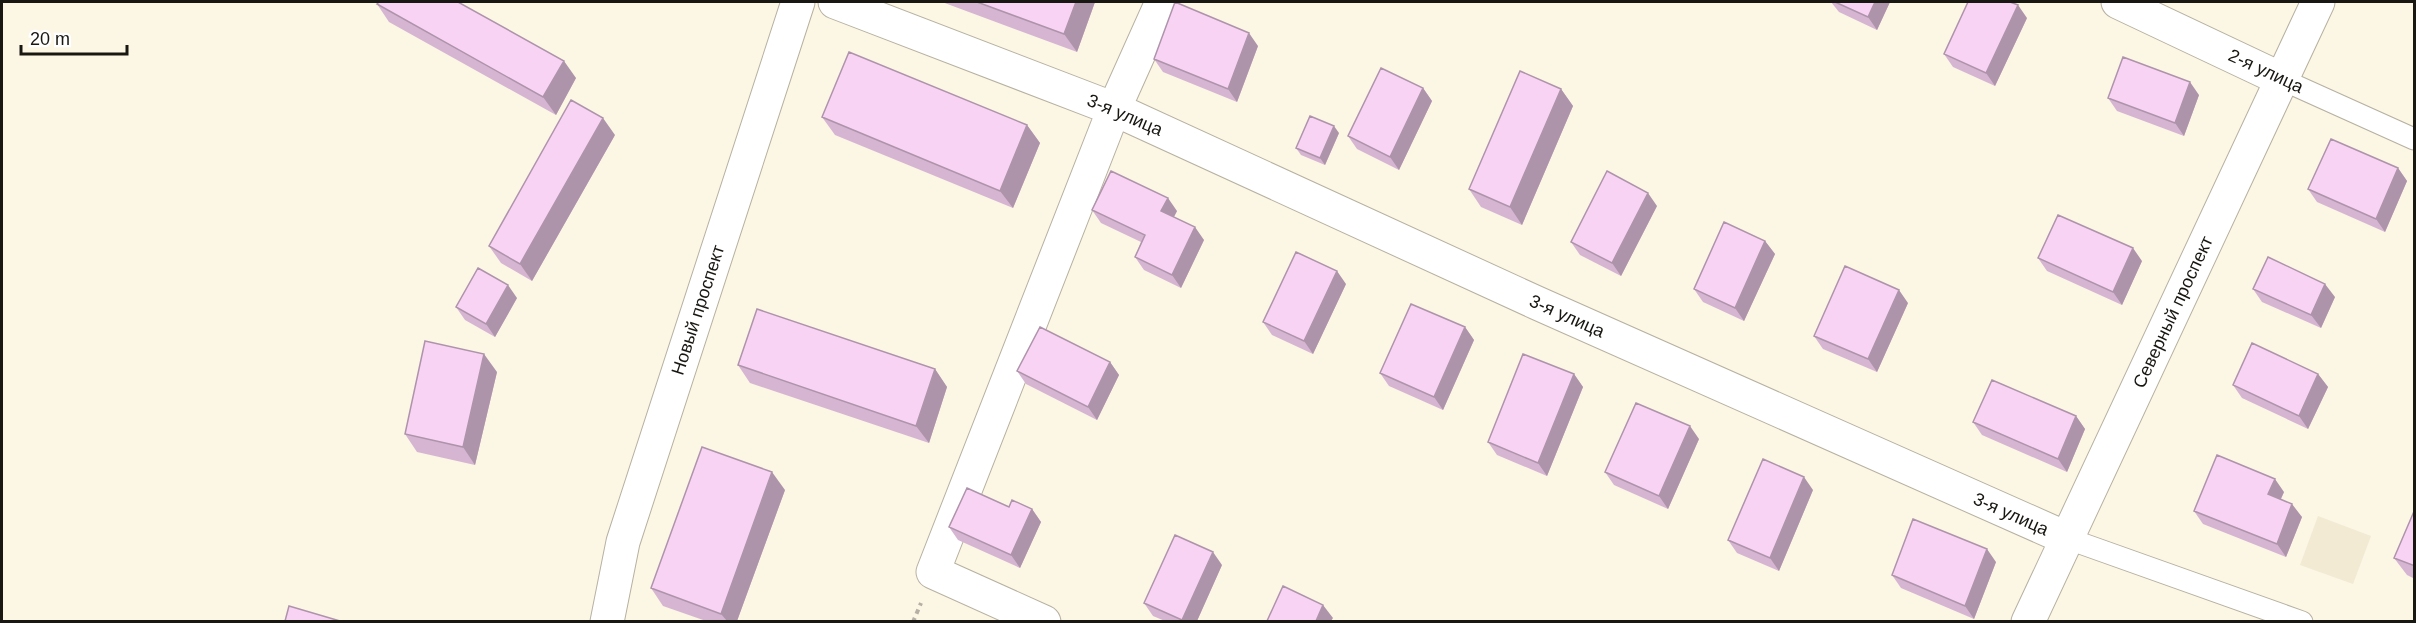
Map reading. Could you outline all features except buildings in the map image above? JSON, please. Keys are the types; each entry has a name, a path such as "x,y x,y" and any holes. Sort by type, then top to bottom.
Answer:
{"street":[{"name":"Новый проспект","path":"607,621 623,542 798,2"},
{"name":"3-я улица","path":"835,2 1114,109 1537,303 2066,538"},
{"path":"1044,621 933,572 1114,109 1162,2"},
{"name":"2-я улица","path":"2118,2 2283,80"},
{"name":"Северный проспект","path":"2028,621 2318,2"}],"lane":[{"name":"2-я улица","path":"2283,80 2415,139"},
{"name":"3-я улица","path":"2066,538 2302,621"}],"shaded area":[{"path":"2318,516 2371,536 2353,584 2300,565"}]}
